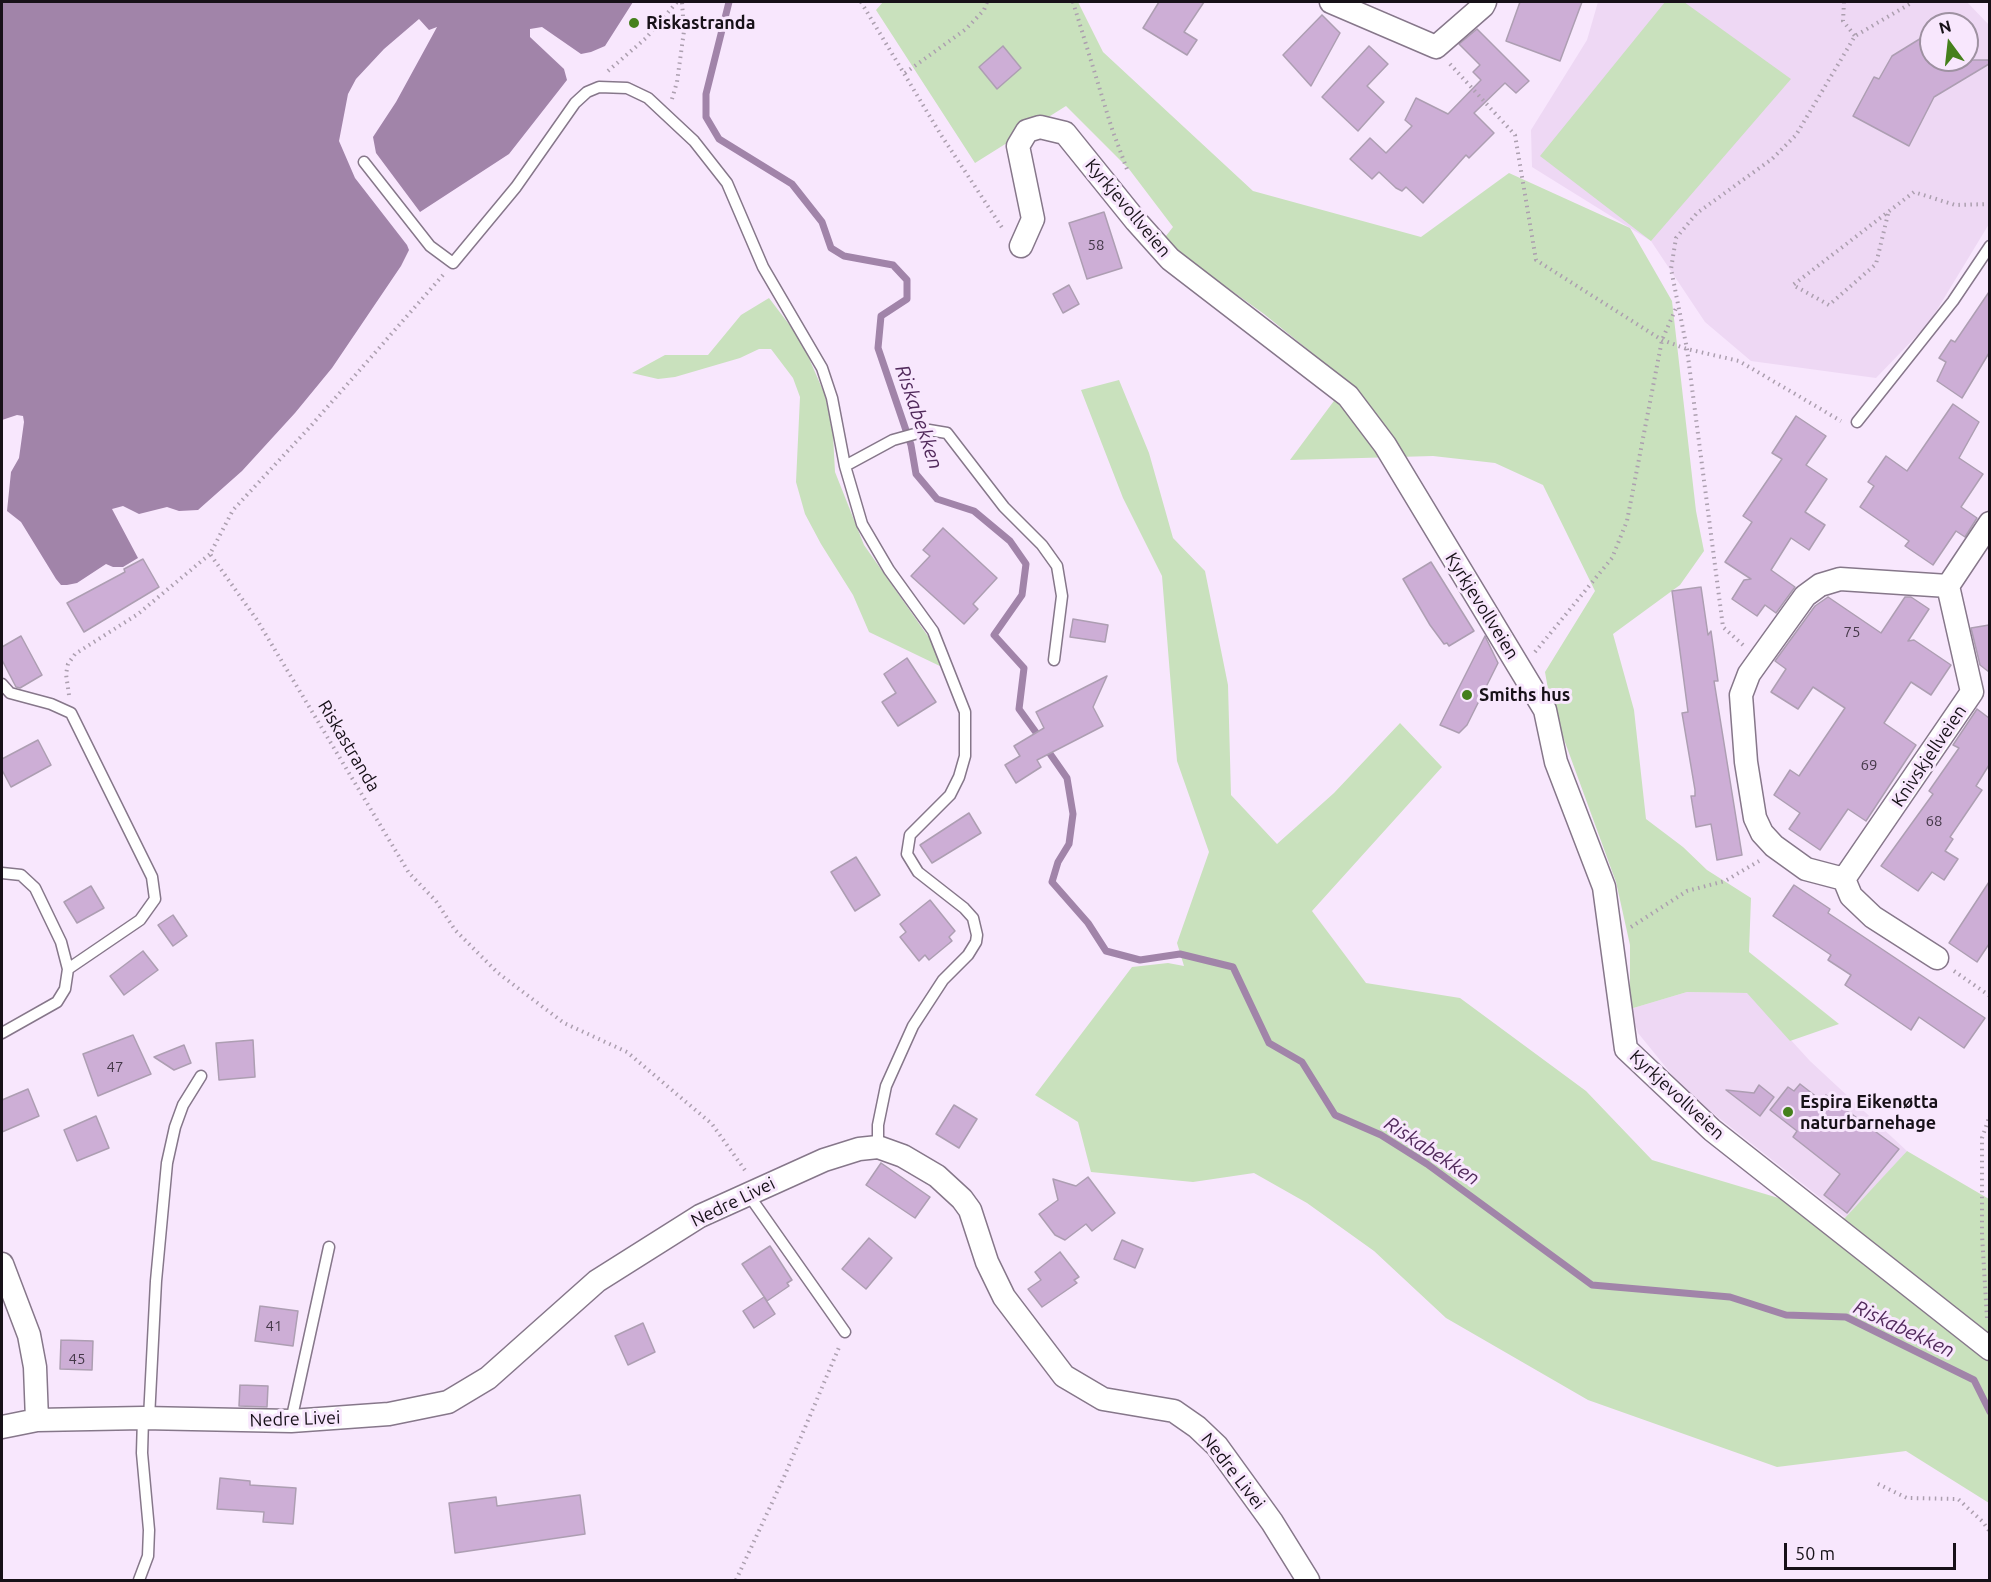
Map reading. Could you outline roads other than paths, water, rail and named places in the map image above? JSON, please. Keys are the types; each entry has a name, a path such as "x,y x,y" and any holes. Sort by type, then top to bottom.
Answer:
{"street":[{"path":"1331,2 1436,47 1485,2"},
{"name":"Kyrkjevollveien","path":"1021,246 1033,219 1018,146 1027,131 1040,127 1065,133 1170,259 1348,396 1385,445 1545,710 1556,762 1604,886 1613,939 1626,1049 1712,1130 1989,1349"},
{"path":"1937,958 1873,917 1851,896 1844,879 1806,869 1774,846 1755,818 1741,695 1749,674 1804,596 1820,585 1840,579 1948,586 1989,523"},
{"name":"Knivskjellveien","path":"1844,879 1972,692 1948,586"},
{"name":"Nedre Livei","path":"2,1427 37,1419 146,1418 291,1421 389,1414 448,1402 488,1378 597,1281 700,1216 844,1153 878,1147 903,1156 928,1171 962,1199 970,1210 987,1262 1004,1297 1064,1376 1103,1399 1174,1411 1197,1426 1217,1446 1272,1522 1308,1581"},
{"path":"2,1264 29,1335 35,1367 37,1419"}],"lane":[{"path":"364,162 430,246 453,263 516,187 575,103 587,92 599,87 627,88 648,98 694,141 727,183 763,267 822,368 838,422 845,466 862,524 889,570 933,631 960,697 966,732 965,756 959,777 950,795 910,835 907,854 918,872 964,908 973,918 977,935 968,955 943,980 913,1026 886,1086 878,1125 878,1147"},
{"path":"1857,422 1953,301 1989,246"},
{"path":"845,466 863,455 907,436 929,430 947,433 1004,507 1042,545 1057,566 1062,596 1054,660"},
{"path":"2,684 10,693 51,704 71,713 152,877 155,900 140,920 68,969"},
{"path":"2,873 21,875 35,888 61,942 68,969 65,990 57,1002 2,1033"},
{"path":"139,1581 148,1556 149,1530 142,1453 167,1163 175,1127 183,1105 201,1076"},
{"path":"753,1191 845,1332"},
{"path":"291,1421 329,1247"}],"waterway":[{"name":"Riskabekken","path":"729,2 706,94 706,117 719,139 792,184 822,222 831,248 844,256 893,265 907,280 907,299 881,316 878,348 911,445 916,474 937,499 974,511 1010,541 1026,564 1022,595 994,635 1024,668 1019,709 1040,738"},
{"name":"Riskabekken","path":"1046,748 1067,778 1073,814 1069,844 1058,862 1052,882 1088,923 1106,951 1140,960 1180,954 1233,967 1269,1043 1302,1062 1335,1115 1381,1135 1427,1164 1592,1285 1730,1297 1786,1315 1846,1317 1974,1380 1990,1412"}],"place":[{"name":"Riskastranda","path":"634,23"},
{"name":"Smiths hus","path":"1467,695"},
{"name":"Espira Eikenøtta naturbarnehage","path":"1788,1112"}]}
